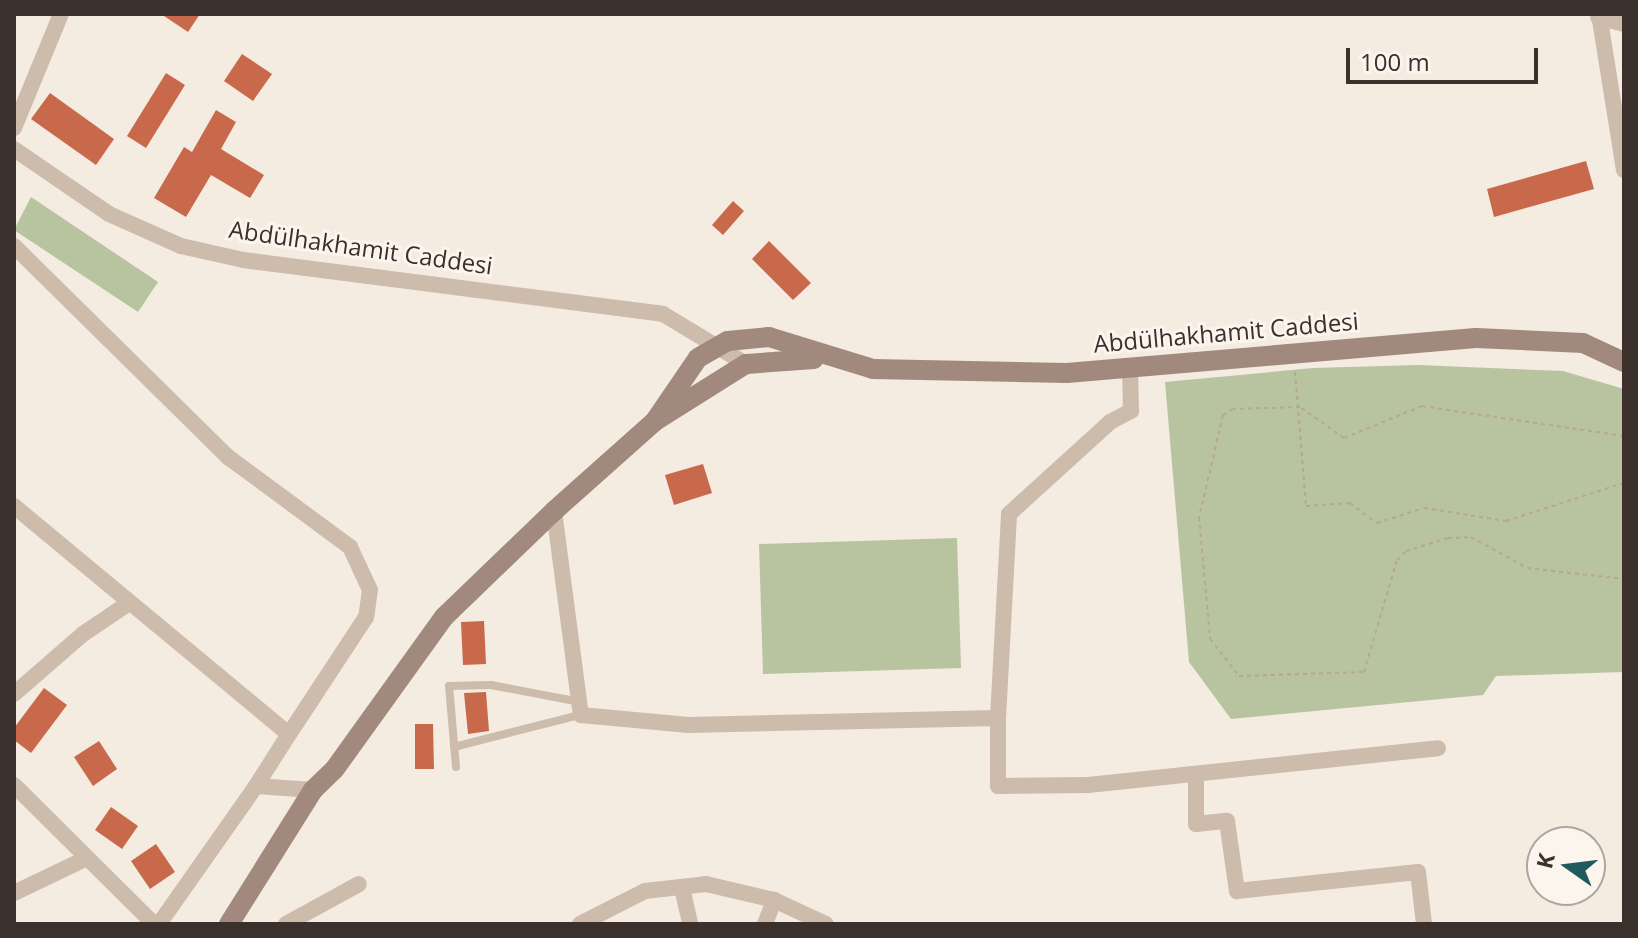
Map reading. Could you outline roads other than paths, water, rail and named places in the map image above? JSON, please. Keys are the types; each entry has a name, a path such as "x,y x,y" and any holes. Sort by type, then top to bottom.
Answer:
{"main road":[{"name":"Abdülhakhamit Caddesi","path":"655,421 698,358 719,346 769,337 829,359 888,370 1067,373 1476,338 1583,343 1624,362"},
{"name":"Abdülhakhamit Caddesi","path":"229,924 313,790 334,770 444,617 554,511 655,421 746,364 766,359 829,359"}],"street":[{"path":"14,128 61,14"},
{"path":"1624,24 1598,16 1624,170"},
{"name":"Abdülhakhamit Caddesi","path":"14,149 109,214 181,246 243,260 663,314 746,364"},
{"path":"14,246 228,457 350,547 370,590 366,617 256,786 156,924 14,785"},
{"path":"766,359 769,337"},
{"path":"1130,366 1131,411 1110,422 1009,514 998,718 998,786 1088,785 1438,748"},
{"path":"14,506 289,734"},
{"path":"554,511 580,709 689,725 998,718"},
{"path":"14,694 83,634 129,603"},
{"path":"1196,774 1196,824 1227,821 1237,891 1418,872 1424,924"},
{"path":"256,786 313,790"},
{"path":"14,893 87,858"},
{"path":"286,924 359,884"},
{"path":"580,924 645,891 706,884 774,900 826,924"},
{"path":"682,888 690,924"},
{"path":"765,924 774,900"}],"lane":[{"path":"456,767 449,686 491,685 580,709"},
{"path":"454,747 580,709"}]}
